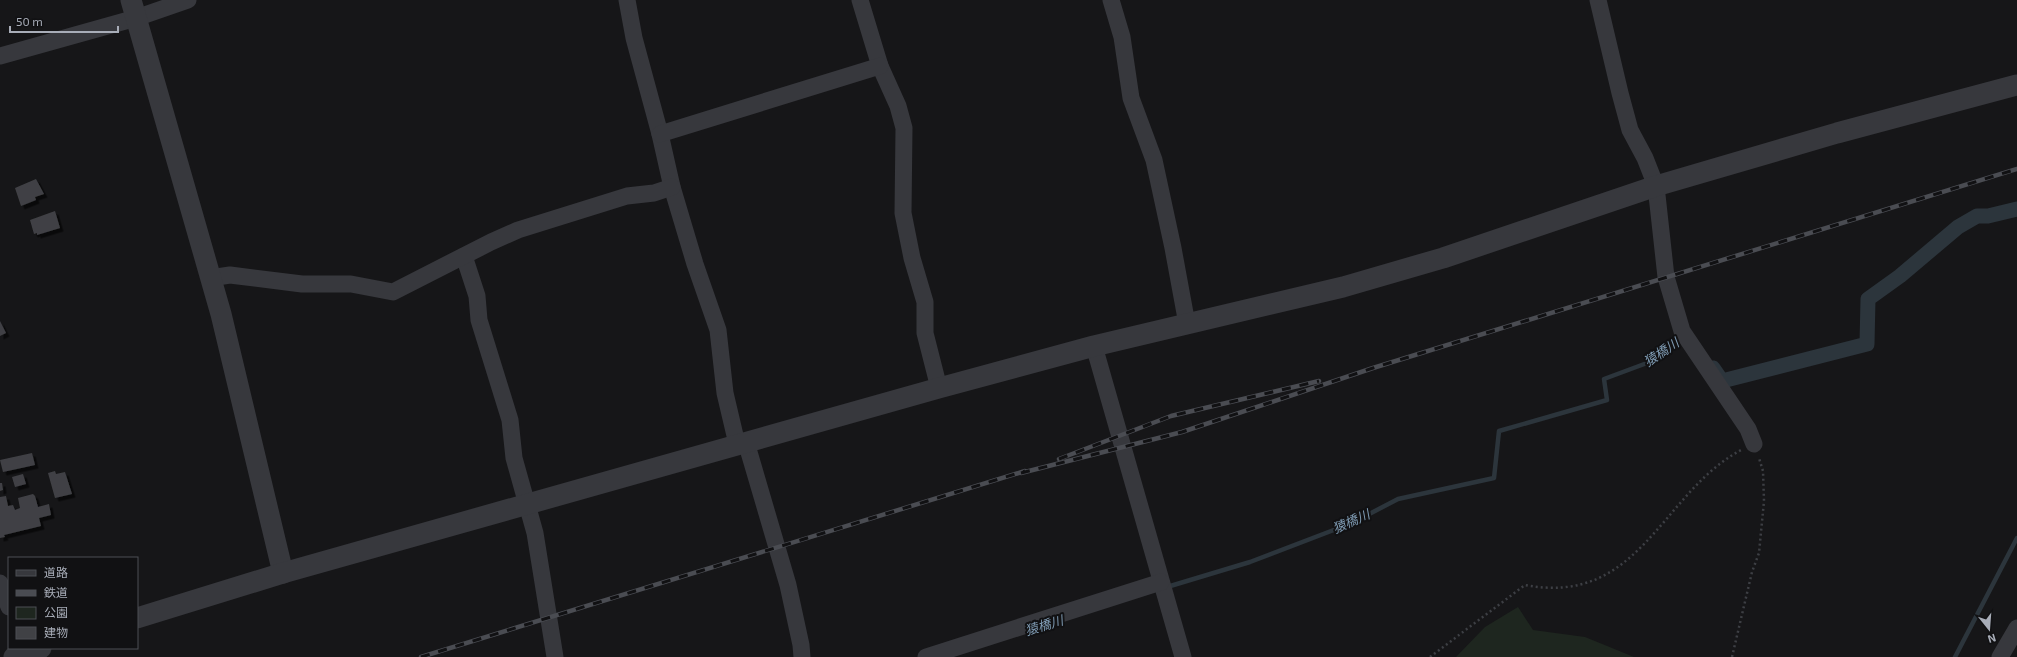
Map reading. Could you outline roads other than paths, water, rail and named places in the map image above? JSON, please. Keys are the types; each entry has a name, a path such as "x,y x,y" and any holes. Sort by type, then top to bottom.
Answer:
{"street":[{"path":"0,56 134,9 188,0"},
{"path":"627,0 634,38 660,134 672,187 695,264 718,330 725,393 788,585 801,645 802,657"},
{"path":"860,0 880,66 898,106 904,128 903,213 912,258 925,302 925,333 939,388"},
{"path":"1111,0 1122,37 1131,98 1154,160 1173,248 1187,324"},
{"path":"1598,0 1630,130 1645,158 1656,186 1666,277 1685,335 1748,429 1754,444"},
{"path":"134,9 238,382 283,573"},
{"path":"660,134 880,66"},
{"path":"138,618 283,573 939,388 1094,346 1343,287 1443,258 1656,186 1837,133 2017,85"},
{"path":"210,278 230,275 302,284 351,284 393,292 518,230 627,196 654,193 672,187"},
{"path":"464,256 477,296 479,320 510,420 514,458 535,532 555,657"},
{"path":"1094,346 1183,657"},
{"path":"0,583 8,604"},
{"path":"926,657 1162,586"},
{"path":"2000,657 2017,628"}],"waterway":[{"path":"1713,368 1722,381 1867,344 1868,299 1900,276 1958,227 1977,216 1988,216 2017,209"},
{"name":"猿橋川","path":"1167,587 1250,562 1352,523 1398,499 1494,478 1499,431 1607,400 1604,379 1647,363 1683,337"},
{"path":"1955,657 2017,538"}],"railway":[{"path":"1021,473 1182,432 1373,368 2017,169"},
{"path":"1059,459 1171,416 1319,381"},
{"path":"421,657 1025,471"}]}
